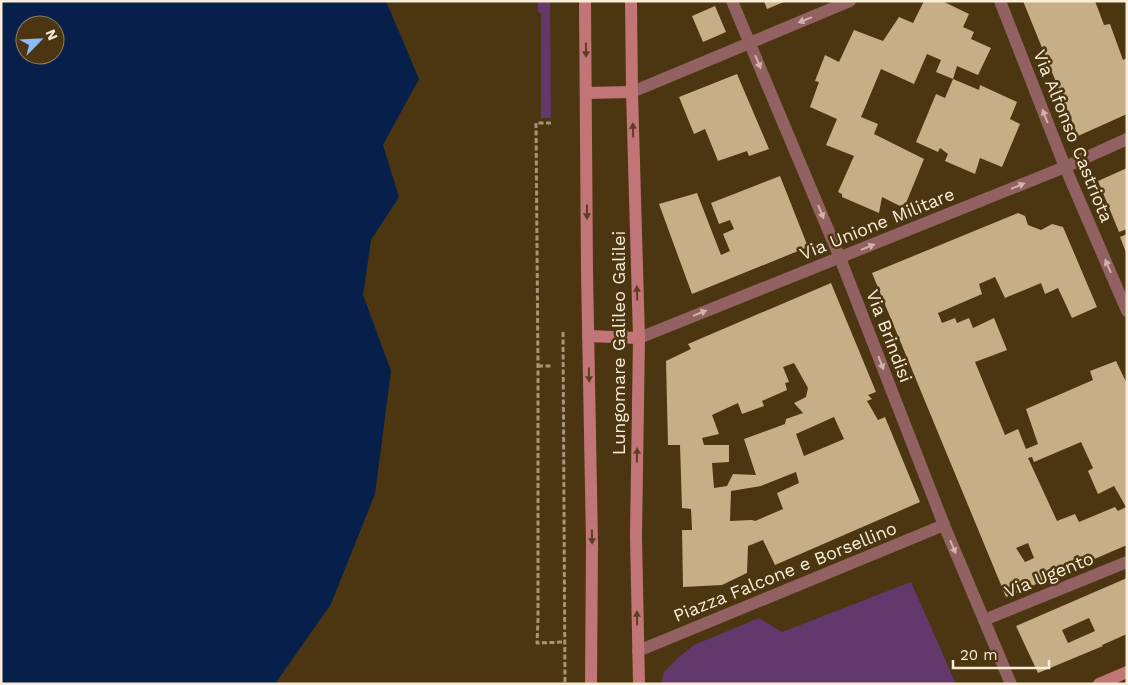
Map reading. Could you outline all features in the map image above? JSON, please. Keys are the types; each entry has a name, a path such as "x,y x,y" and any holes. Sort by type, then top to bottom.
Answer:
{"main road":[{"name":"Lungomare Galileo Galilei","path":"585,1 592,542 591,684"},
{"name":"Lungomare Galileo Galilei","path":"631,1 639,338 636,536 639,684"},
{"path":"586,93 632,92"},
{"path":"588,336 639,338"},
{"path":"1099,684 1127,672"}],"street":[{"name":"Via Brindisi","path":"732,1 840,258 944,525 1011,684"},
{"path":"632,92 850,1"},
{"name":"Via Alfonso Castriota","path":"1000,1 1065,167 1127,311"},
{"name":"Via Unione Militare","path":"639,338 1065,167 1127,139"},
{"name":"Piazza Falcone e Borsellino","path":"638,651 944,525"},
{"name":"Via Ugento","path":"984,620 1127,562"}],"path":[{"path":"551,123 536,123 538,366 537,643 564,642"},
{"path":"563,330 565,684"},
{"path":"538,366 553,366"}],"shaded area":[{"path":"538,1 550,1 551,118 541,118 541,13 538,12"},
{"path":"911,582 956,684 661,684 664,672 694,645 759,618 782,632"}],"water":[{"path":"1,1 386,1 419,79 383,145 399,197 371,240 363,295 391,371 375,494 331,604 275,684 1,684"}],"building":[{"path":"764,1 786,1 767,9"},
{"path":"924,1 942,1 969,14 963,27 974,32 971,39 991,48 978,75 957,66 953,79 936,72 941,60 927,54 914,84 881,69 861,117 878,124 874,134 924,159 904,208 882,197 879,213 842,197 842,194 838,192 854,156 826,145 837,119 810,107 819,82 815,81 825,55 839,62 854,30 883,41 899,17 913,23"},
{"path":"1023,1 1095,1 1104,25 1110,24 1123,60 1127,58 1127,114 1078,136"},
{"path":"715,6 726,32 703,42 692,16"},
{"path":"737,74 769,149 749,156 747,151 718,161 705,129 694,134 679,97"},
{"path":"953,79 979,90 980,85 1017,102 1010,119 1020,124 1002,167 980,158 975,174 945,161 948,154 940,148 938,152 916,142 936,94 945,98"},
{"path":"1127,168 1127,229 1119,232 1098,181"},
{"path":"780,176 808,247 692,294 659,204 697,193 721,255 730,251 723,234 734,229 730,220 719,224 711,203"},
{"path":"1018,213 1025,216 1028,225 1041,230 1052,224 1063,227 1097,307 1072,318 1058,288 1045,294 1041,283 1005,298 995,277 979,284 982,294 938,313 942,323 955,318 957,323 969,318 973,328 994,318 1007,350 975,362 1005,435 1018,429 1026,449 1038,444 1026,409 1093,380 1090,371 1116,361 1127,384 1127,545 1006,597 872,273","holes":["1081,442 1093,468 1088,471 1098,494 1114,486 1126,507 1118,511 1115,507 1079,522 1075,514 1057,521 1028,458 1032,457 1034,462","1028,543 1034,558 1025,562 1016,548"]},
{"path":"1127,234 1127,255 1120,237"},
{"path":"831,283 876,392 868,395 872,399 867,401 878,420 885,417 920,502 775,565 763,540 748,546 747,573 722,585 683,587 682,530 692,530 691,509 682,508 680,445 668,445 666,361 691,349 688,344","holes":["794,363 808,388 806,397 794,403 803,413 786,419 785,424 744,439 756,475 733,474 727,486 714,488 712,463 729,462 729,445 704,445 702,438 719,434 712,415 738,403 742,414 764,406 762,401 787,390 785,383 789,382 783,367","834,417 844,439 804,456 796,434","796,472 799,483 777,493 783,509 755,521 730,521 731,491 761,486"]},
{"path":"1127,578 1127,634 1103,646 1038,673 1016,626","holes":["1089,618 1095,631 1068,643 1062,630"]}]}
